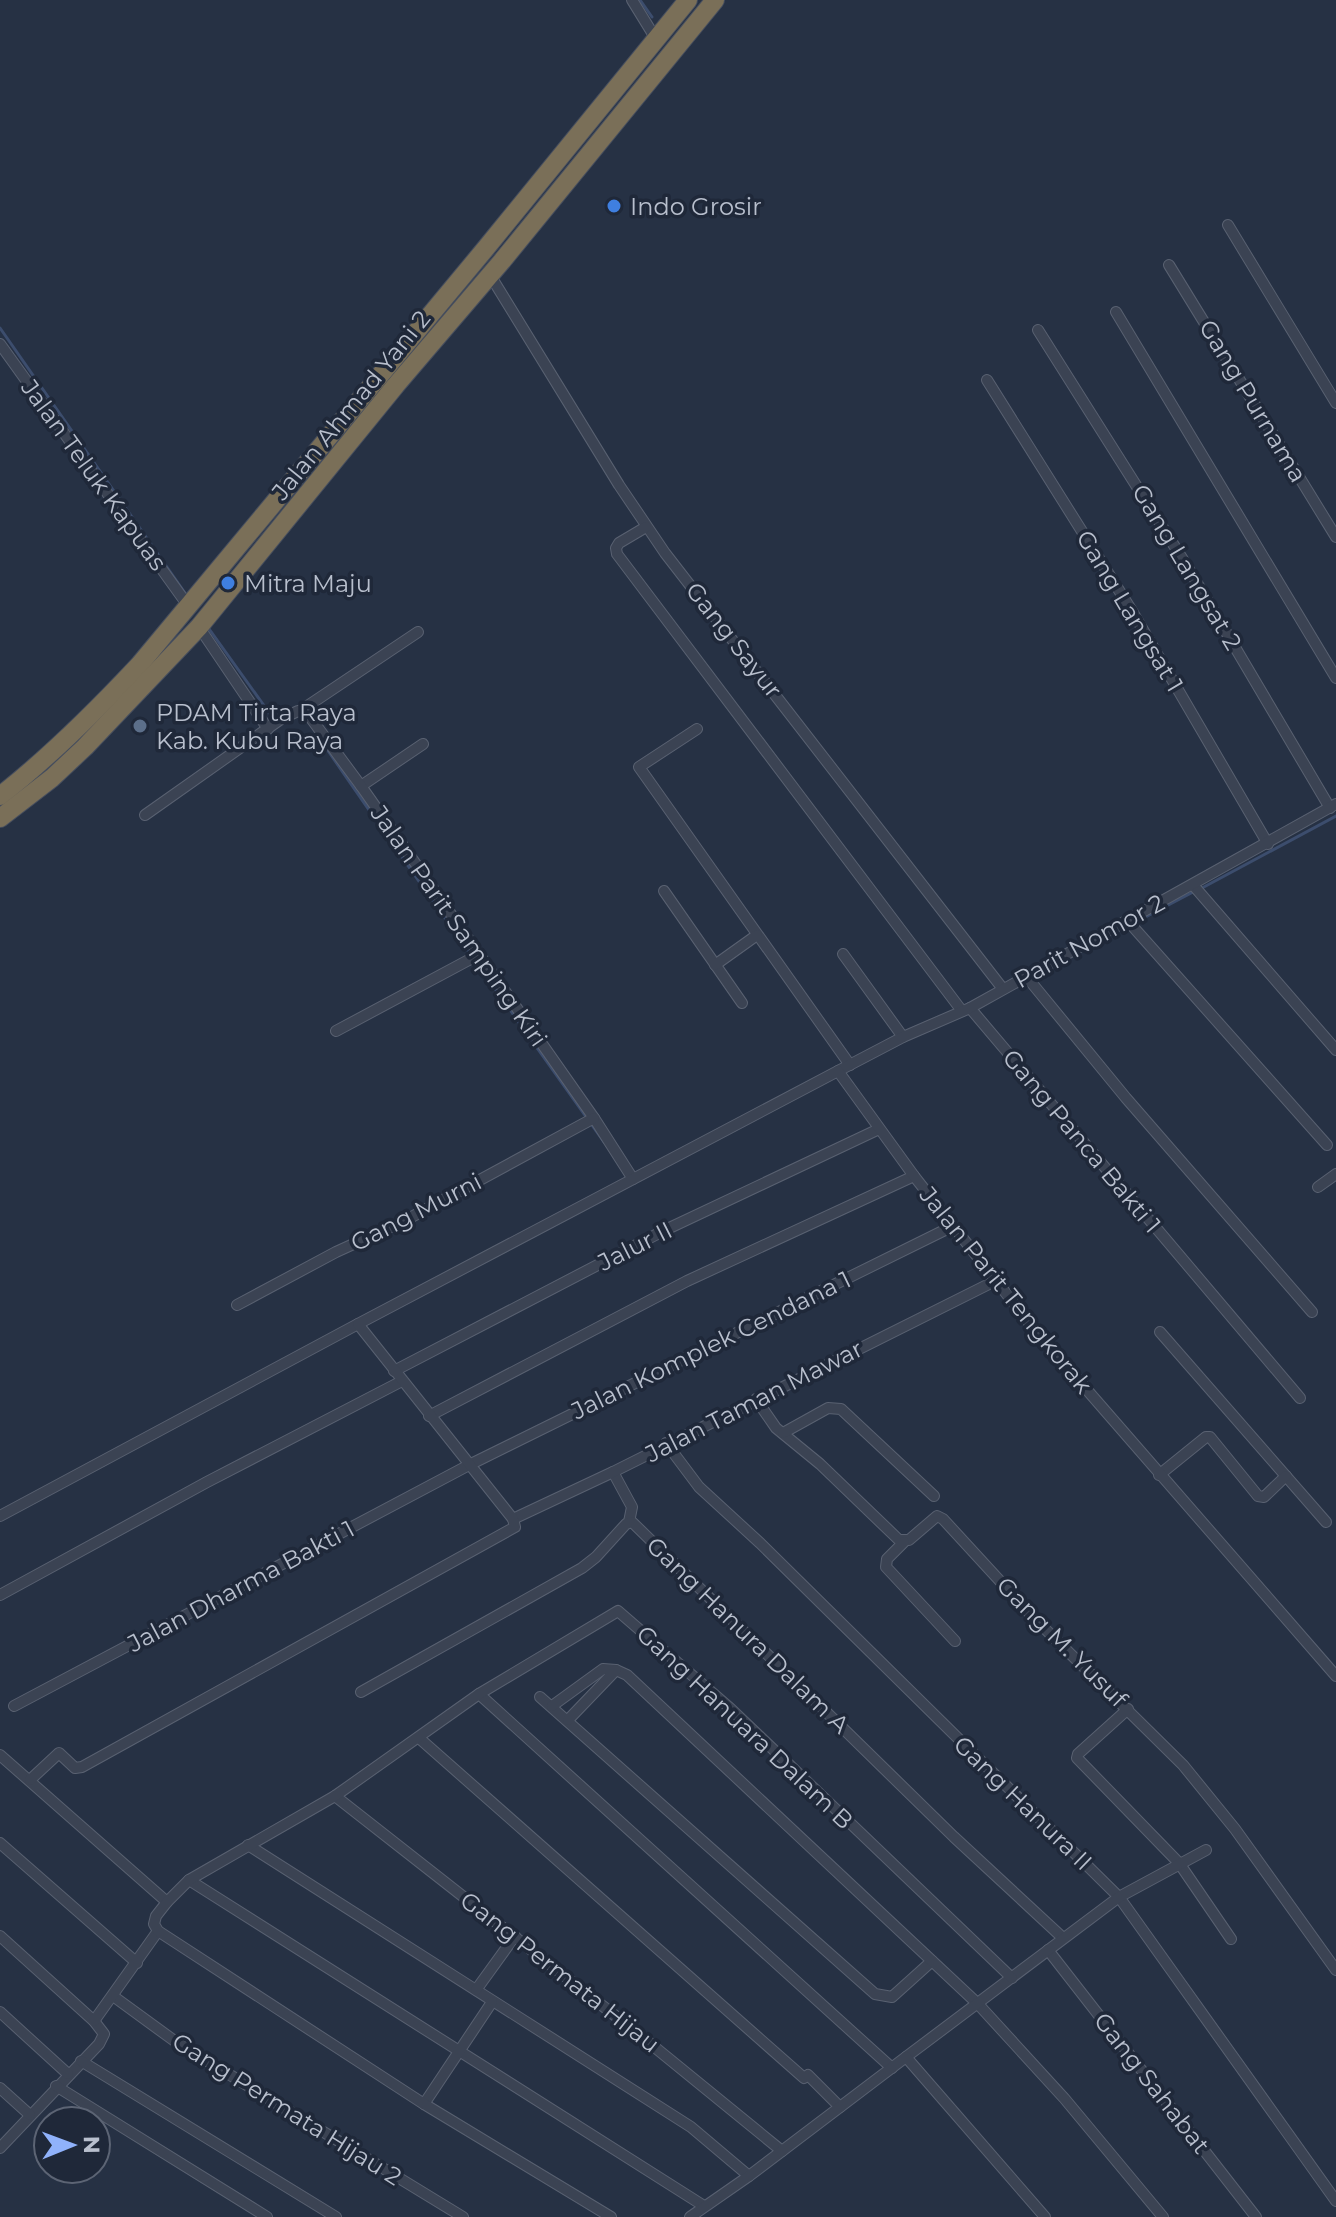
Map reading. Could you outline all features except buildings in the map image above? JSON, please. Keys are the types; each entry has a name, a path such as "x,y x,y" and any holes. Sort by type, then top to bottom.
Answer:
{"highway":[{"name":"Jalan Ahmad Yani 2","path":"0,796 81,727 192,604 688,0"},
{"name":"Jalan Ahmad Yani 2","path":"0,818 74,757 203,623 715,0"},
{"path":"382,372 396,385"}],"street":[{"path":"632,0 656,39"},
{"path":"1228,225 1336,403"},
{"name":"Gang Purnama","path":"1169,265 1336,537"},
{"name":"Gang Sayur","path":"490,275 646,527 1003,989"},
{"path":"1116,312 1336,678"},
{"name":"Gang Langsat 2","path":"1038,330 1155,513 1333,806"},
{"name":"Jalan Teluk Kapuas","path":"0,344 192,604"},
{"name":"Gang Langsat 1","path":"987,380 1132,611 1268,844"},
{"name":"Gang Panca Bakti 1","path":"646,527 619,543 617,554 966,1010 1300,1398"},
{"path":"203,623 274,724"},
{"path":"145,815 274,724 300,711 418,632"},
{"name":"Jalan Parit Samping Kiri","path":"300,711 311,716 361,786 473,958 594,1118 633,1179"},
{"path":"697,729 639,767 850,1065"},
{"path":"361,786 423,744"},
{"name":"Parit Nomor 2","path":"838,1071 903,1037 966,1010 1333,806"},
{"path":"1193,885 1336,1050"},
{"path":"664,891 742,1003"},
{"path":"1127,920 1327,1145"},
{"path":"715,965 757,935"},
{"path":"843,954 903,1037"},
{"path":"336,1031 473,958"},
{"path":"1026,976 1126,1098 1312,1312"},
{"path":"0,1516 838,1071"},
{"name":"Jalan Parit Tengkorak","path":"838,1071 995,1281 1159,1475 1336,1676"},
{"name":"Gang Murni","path":"237,1305 336,1252 406,1220 594,1118"},
{"name":"Jalur II","path":"394,1371 663,1231 879,1129"},
{"path":"1318,1187 1336,1174"},
{"path":"429,1416 687,1281 914,1176"},
{"name":"Jalan Komplek Cendana 1","path":"469,1465 953,1226"},
{"name":"Jalan Taman Mawar","path":"30,1780 59,1753 75,1768 82,1767 512,1529 515,1524 513,1519 995,1281"},
{"path":"358,1324 513,1519"},
{"path":"1160,1332 1326,1522"},
{"path":"0,1595 207,1482 402,1381"},
{"path":"756,1399 771,1422 904,1542 887,1559 886,1567 955,1641"},
{"path":"783,1433 828,1408 841,1409 934,1496"},
{"path":"1159,1475 1210,1437 1258,1496 1264,1497 1286,1476"},
{"name":"Gang Hanura II","path":"666,1443 699,1487 760,1543 1119,1897 1336,2201"},
{"name":"Jalan Dharma Bakti 1","path":"14,1706 469,1465"},
{"path":"613,1472 632,1507 629,1522"},
{"name":"Gang M. Yusuf","path":"904,1542 931,1518 937,1516 943,1519 1033,1617 1183,1765 1336,1970"},
{"name":"Gang Hanura Dalam A","path":"361,1692 582,1568 629,1522 954,1837 1063,1938"},
{"name":"Gang Hanuara Dalam B","path":"94,2021 137,1963 156,1928 156,1916 189,1880 335,1796 479,1694 615,1611 620,1612 731,1709 1012,1978"},
{"path":"552,1706 603,1669 627,1675 978,2004 1064,2098 1163,2217"},
{"path":"568,1720 616,1670"},
{"path":"479,1694 892,2068"},
{"path":"540,1697 875,1994 892,1997 932,1961"},
{"path":"1128,1709 1077,1758 1179,1863 1231,1939"},
{"path":"419,1738 784,2062 804,2078 808,2075 840,2107"},
{"path":"0,1755 167,1902"},
{"name":"Gang Permata Hijau","path":"335,1796 782,2151"},
{"path":"0,1843 137,1963"},
{"path":"248,1845 691,2127 749,2176"},
{"path":"690,2217 749,2176 1119,1897 1206,1850"},
{"path":"189,1880 704,2206"},
{"path":"156,1928 424,2104 611,2217"},
{"path":"0,1936 94,2021 102,2030 103,2038 0,2148"},
{"path":"476,1990 515,1936"},
{"name":"Gang Sahabat","path":"1048,1950 1256,2217"},
{"name":"Gang Permata Hijau 2","path":"113,1996 176,2042 463,2217"},
{"path":"424,2104 492,2002"},
{"path":"0,2012 68,2074"},
{"path":"906,2057 1045,2217"},
{"path":"81,2061 336,2217"},
{"path":"56,2086 267,2217"},
{"path":"0,2088 30,2115"}],"waterway":[{"path":"640,0 652,17"},
{"path":"0,328 185,593"},
{"path":"207,626 275,721"},
{"path":"320,739 604,1142"},
{"path":"1202,888 1336,816"},
{"path":"1134,923 1195,891"}],"place":[{"name":"Indo Grosir","path":"614,206"},
{"name":"Mitra Maju","path":"228,583"},
{"name":"PDAM Tirta Raya Kab. Kubu Raya","path":"140,726"}]}
